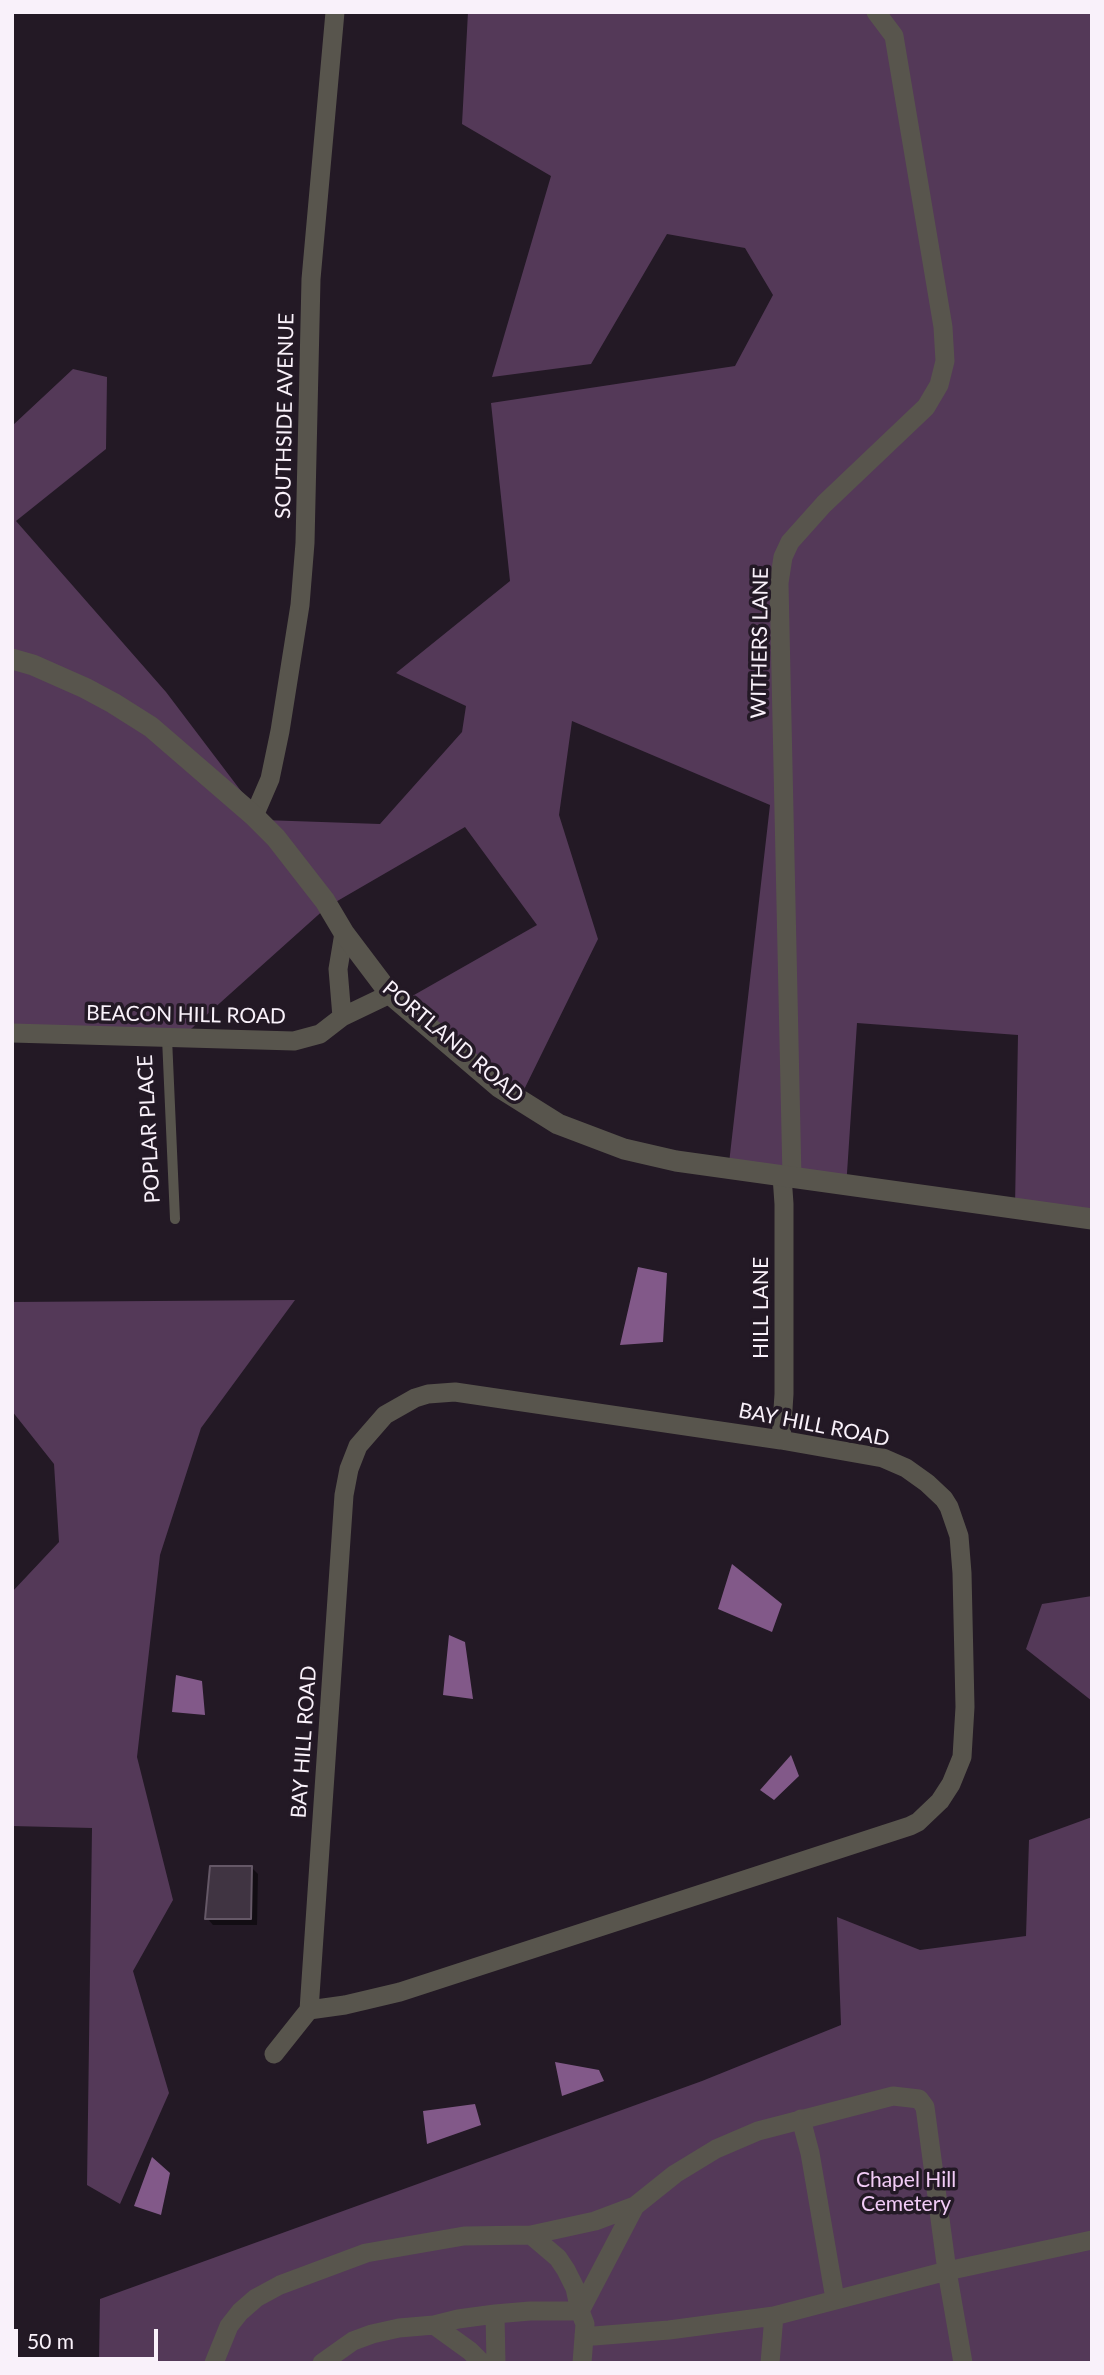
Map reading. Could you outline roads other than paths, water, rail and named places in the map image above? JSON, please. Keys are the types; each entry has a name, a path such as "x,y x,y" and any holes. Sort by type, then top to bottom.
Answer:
{"street":[{"name":"SOUTHSIDE AVENUE","path":"254,816 270,779 300,605 305,542 311,279 335,12"},
{"name":"WITHERS LANE","path":"787,1177 779,583 783,557 790,542 824,503 926,407 939,385 945,361 943,327 894,36 876,12"},
{"name":"PORTLAND ROAD","path":"12,659 56,675 113,703 150,727 276,838 390,994 499,1087 558,1124 588,1137 676,1161 1092,1219"},
{"path":"342,1017 338,970 344,933"},
{"name":"BEACON HILL ROAD","path":"12,1032 294,1041 320,1034 342,1017 390,994"},
{"name":"HILL LANE","path":"781,1440 784,1394 784,1204 787,1177"},
{"name":"BAY HILL ROAD","path":"455,1392 781,1440 883,1458 906,1468 927,1483 949,1507 959,1536 962,1573 965,1707 962,1757 951,1784 940,1801 918,1822 897,1830 400,1992 309,2010 344,1495 349,1469 358,1446 369,1430 405,1402 428,1394 455,1392"},
{"path":"274,2054 309,2010"},
{"path":"214,2363 229,2326 240,2312 256,2298 321,2268 366,2253 406,2245 464,2236 531,2235 595,2221 635,2206 675,2174 716,2149 758,2131 892,2096 919,2099 925,2107 947,2271 963,2363"},
{"path":"801,2119 810,2153 835,2299"},
{"path":"580,2311 635,2206"},
{"path":"531,2235 558,2258 575,2288 585,2324 582,2363"},
{"path":"584,2335 668,2330 774,2316 947,2271 1092,2240"},
{"path":"322,2363 346,2345 372,2334 399,2328 495,2314 580,2311"},
{"path":"495,2314 496,2363"},
{"path":"770,2363 774,2316"},
{"path":"434,2325 470,2351 481,2363"}],"lane":[{"name":"POPLAR PLACE","path":"167,1038 175,1219"}],"park label":[{"name":"Chapel Hill Cemetery","path":"906,2192"}]}
